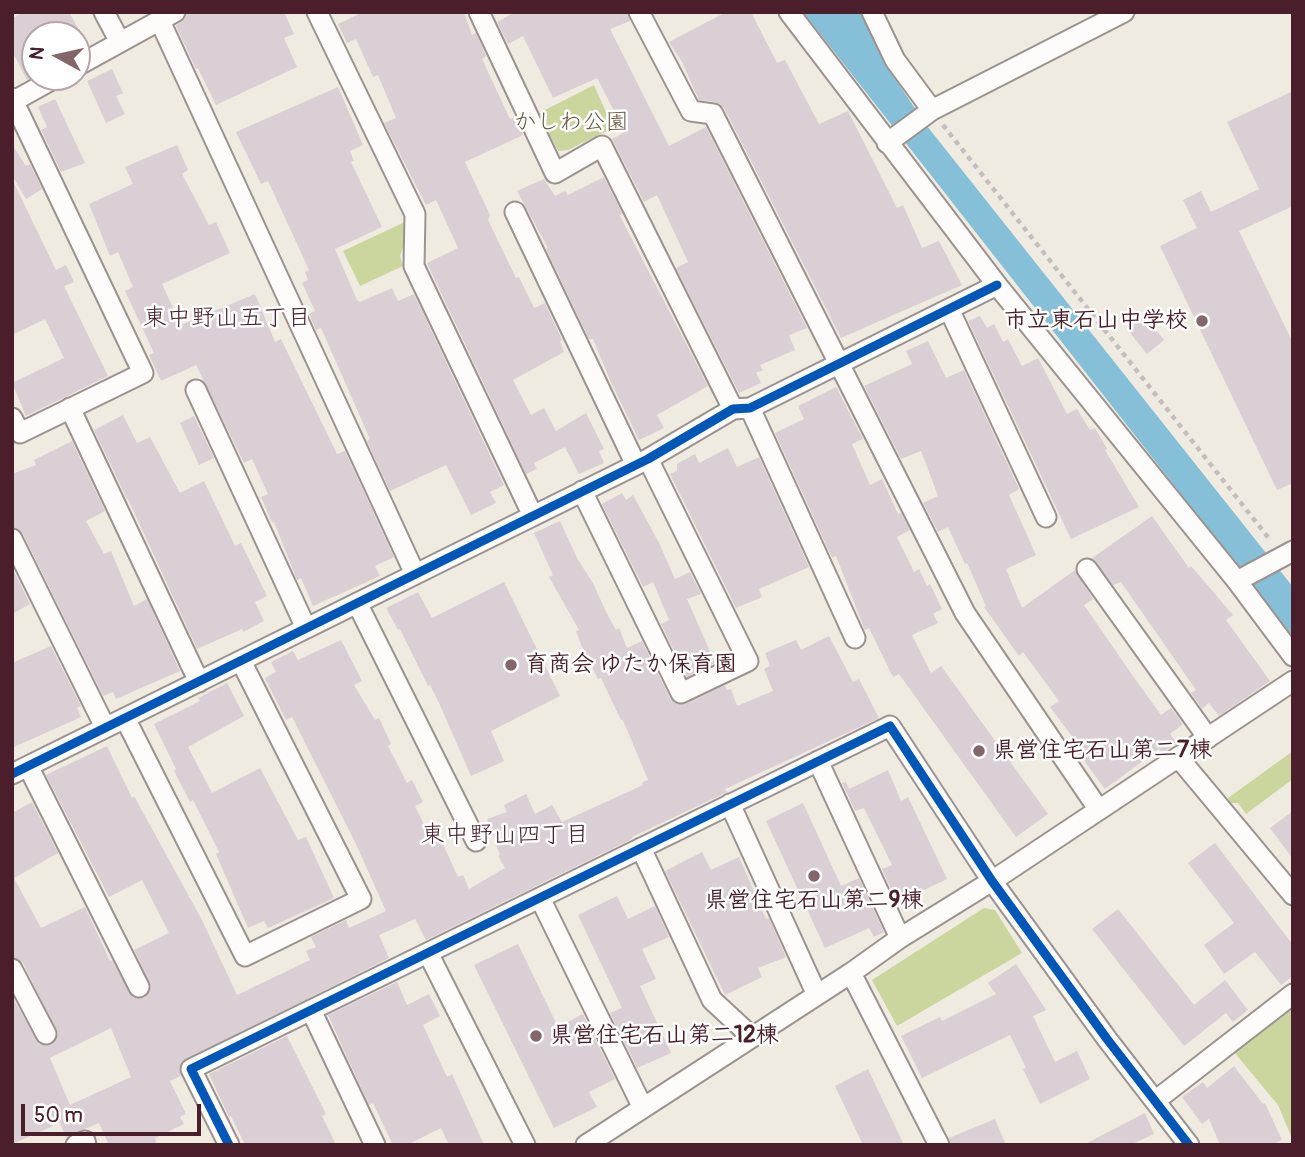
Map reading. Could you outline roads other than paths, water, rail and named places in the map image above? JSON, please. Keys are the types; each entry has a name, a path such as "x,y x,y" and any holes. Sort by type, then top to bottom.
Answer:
{"street":[{"path":"104,12 120,42"},
{"path":"317,12 415,214 414,266 533,516"},
{"path":"479,12 555,173 602,146 742,409 855,638"},
{"path":"639,12 691,111 713,114 965,613 1098,810"},
{"path":"789,12 892,140 997,285 1237,581 1293,656"},
{"path":"872,12 895,60 928,113"},
{"path":"892,140 928,113 1124,12"},
{"path":"91,58 167,17 415,574"},
{"path":"12,418 20,433 143,373 13,100 30,91"},
{"path":"515,212 642,462 748,661 681,694 582,491"},
{"path":"139,987 20,770 642,462 742,409 997,285"},
{"path":"949,309 1046,517"},
{"path":"196,390 306,628"},
{"path":"70,408 199,682"},
{"path":"12,539 105,727"},
{"path":"1237,581 1285,555"},
{"path":"1087,569 1208,738"},
{"path":"357,603 476,841"},
{"path":"125,718 245,956 361,899 241,661"},
{"path":"586,1145 1293,681"},
{"path":"229,1145 191,1069 890,726 992,881 1189,1145"},
{"path":"1178,757 1293,895"},
{"path":"818,761 900,938"},
{"path":"730,804 817,995"},
{"path":"641,848 712,1000 752,1037"},
{"path":"540,898 643,1108"},
{"path":"429,953 525,1145"},
{"path":"12,969 46,1034"},
{"path":"851,972 939,1145"},
{"path":"1155,1101 1293,994"},
{"path":"311,1010 375,1145"},
{"path":"76,1145 85,1141 86,1145"}],"water":[{"path":"803,12 860,12 885,64 927,126 1293,587 1293,637"}],"place":[{"name":"市立東石山中学校","path":"1202,321"},
{"name":"育商会 ゆたか保育園","path":"511,665"},
{"name":"県営住宅石山第二7棟","path":"979,751"},
{"name":"県営住宅石山第二9棟","path":"814,876"},
{"name":"県営住宅石山第二12棟","path":"536,1036"}],"district":[{"name":"東中野山五丁目","path":"227,319"},
{"name":"東中野山四丁目","path":"505,836"}],"park label":[{"name":"かしわ公園","path":"571,123"}]}
